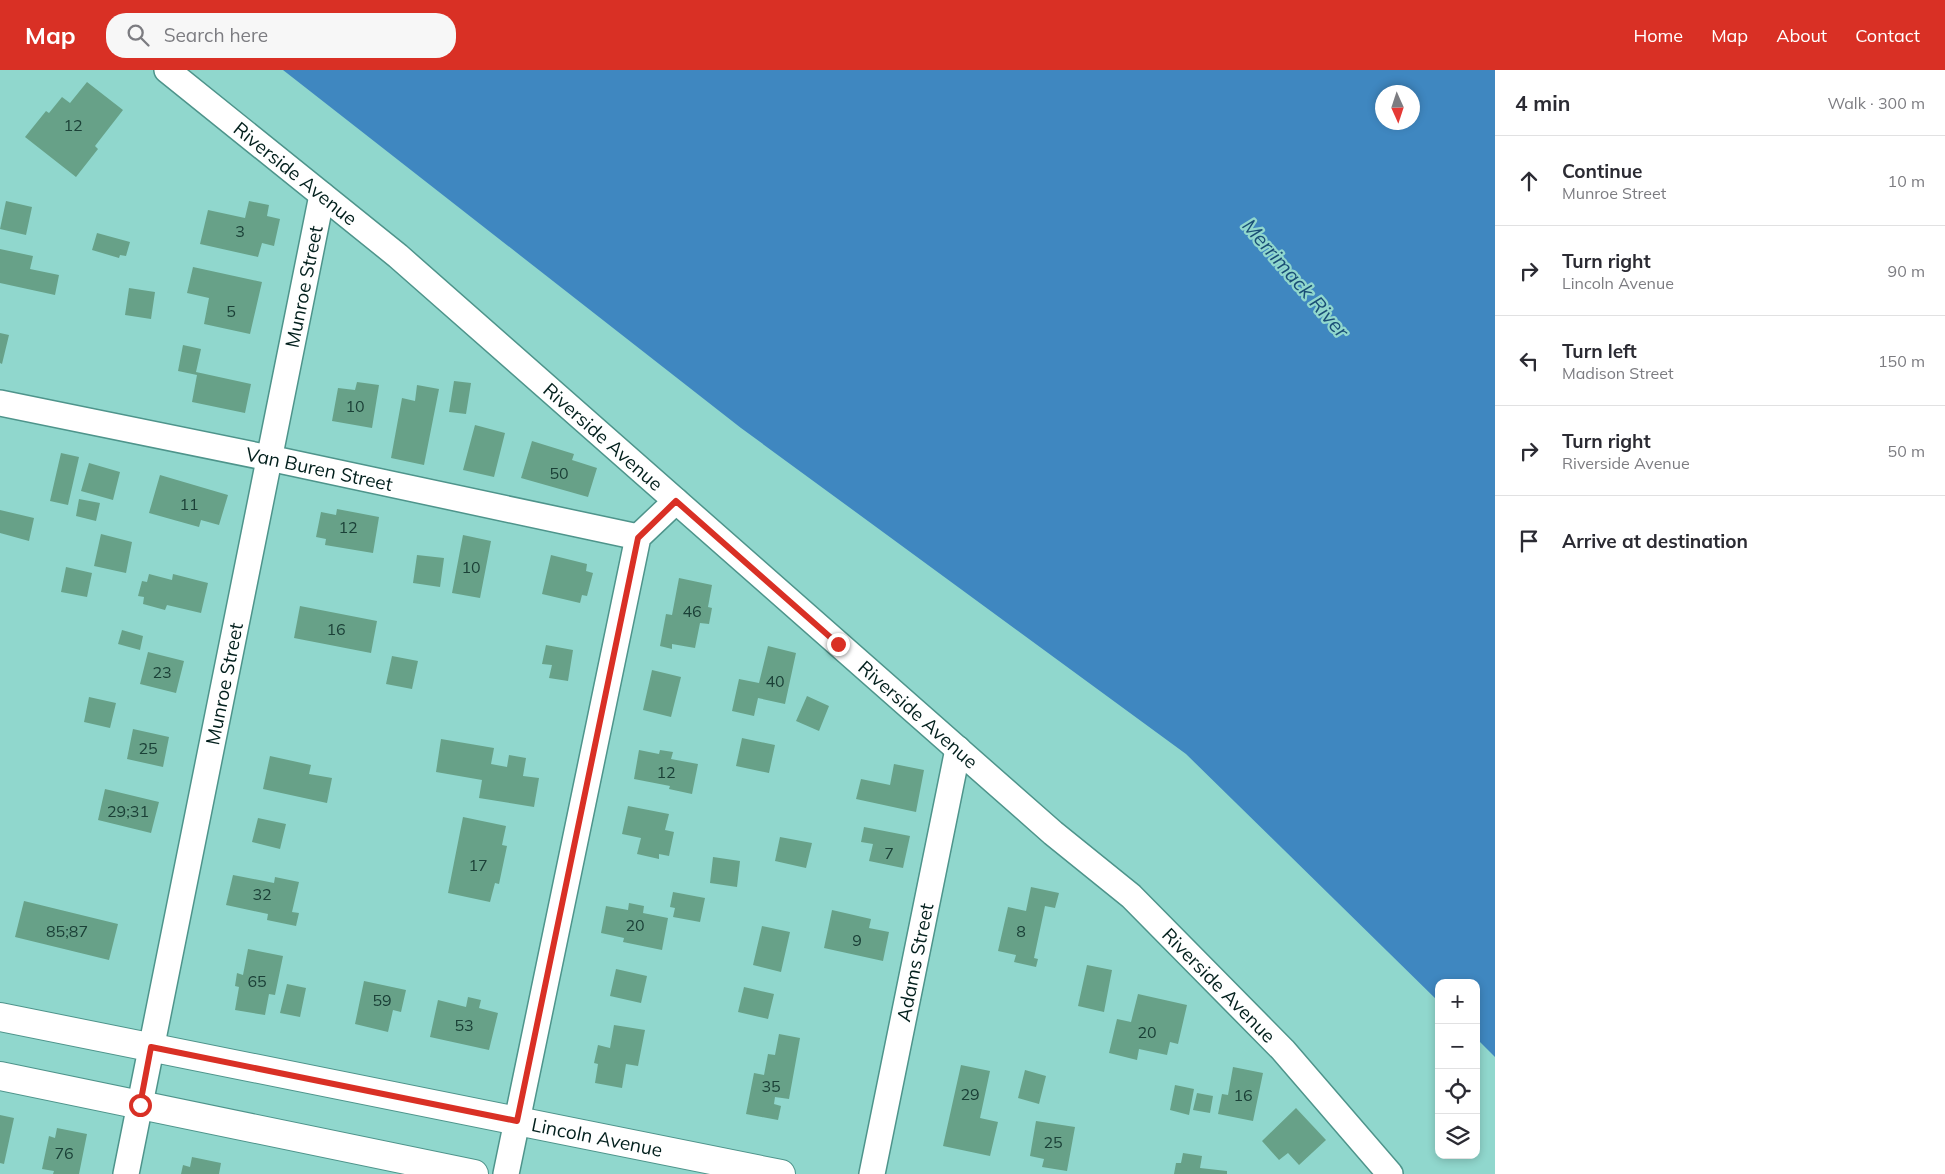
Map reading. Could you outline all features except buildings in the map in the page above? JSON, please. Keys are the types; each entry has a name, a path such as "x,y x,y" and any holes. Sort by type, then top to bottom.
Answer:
{"main road":[{"name":"Lincoln Avenue","path":"0,1017 782,1174"},
{"path":"0,1076 474,1174"}],"street":[{"name":"Riverside Avenue","path":"167,70 398,256 1053,833 1131,896 1283,1050 1390,1174"},
{"name":"Munroe Street","path":"126,1174 322,195"},
{"name":"Van Buren Street","path":"0,403 269,458 638,538"},
{"path":"506,1174 638,538 676,501"},
{"name":"Adams Street","path":"872,1174 958,749"}],"water":[{"name":"Merrimack River","path":"283,70 1495,70 1495,1057 1480,1042 1480,979 1435,979 1435,998 1186,754 741,428"}],"route":[{"path":"140,1105 151,1047 517,1121 638,538 676,501 838,644"}]}
